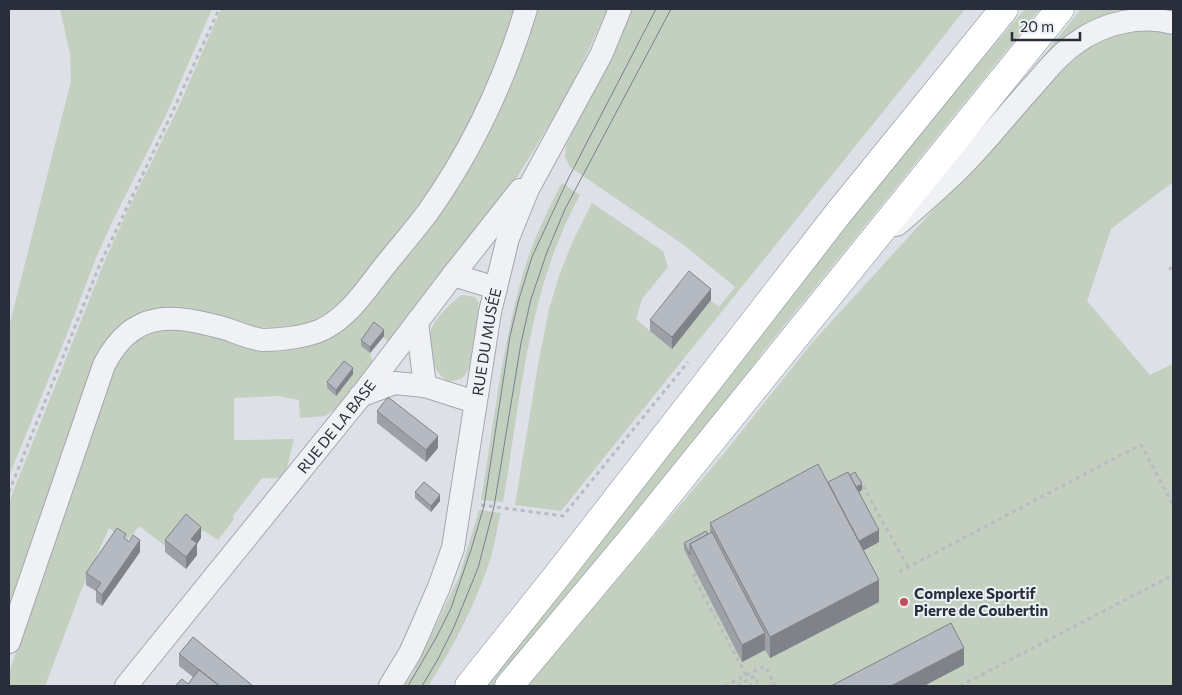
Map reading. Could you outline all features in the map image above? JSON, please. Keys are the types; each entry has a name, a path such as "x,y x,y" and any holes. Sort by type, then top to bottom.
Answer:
{"highway":[{"path":"469,686 560,572 837,215 1004,9"},
{"path":"509,686 632,539 1060,9"}],"street":[{"path":"9,642 104,365 119,341 129,331 141,325 169,318 195,320 262,340 295,337 319,331 342,317 361,296 427,212 462,159 488,111 514,48 526,9"},
{"name":"RUE DU MUSÉE","path":"390,686 410,653 439,587 452,548 490,312 508,238 528,189 601,55 620,9"},
{"path":"852,266 962,166 1051,65 1076,42 1103,27 1124,22 1144,19 1173,23"},
{"name":"RUE DE LA BASE","path":"126,686 360,397 542,162"},
{"path":"453,275 496,288"},
{"path":"417,322 425,386"},
{"path":"360,397 395,383 425,386 475,402"}],"path":[{"path":"9,492 100,264 219,9"},
{"path":"459,513 475,516 475,504 563,516 690,360"},
{"path":"899,572 1140,445 1173,505"},
{"path":"859,479 908,567"},
{"path":"696,574 693,576 746,675"},
{"path":"960,686 1173,575"},
{"path":"725,686 764,666 775,686"},
{"path":"736,686 757,678 757,682 749,686"}],"green space":[{"path":"60,9 212,9 166,115 96,258 9,476 9,327 71,81 70,54"},
{"path":"221,9 516,9 491,78 459,142 399,233 363,279 332,311 313,321 297,326 266,328 250,326 188,309 177,307 162,308 111,335 96,357 9,612 9,502 106,258 179,106"},
{"path":"536,9 608,9 566,97 508,192 390,343 383,337 370,353 373,364 337,408 325,416 300,418 299,400 278,396 234,398 234,440 294,439 284,475 262,478 233,516 234,519 218,540 203,530 199,536 168,548 139,526 127,541 109,528 81,591 45,686 9,686 9,673 110,379 116,363 129,346 139,339 167,328 179,328 250,346 362,310"},
{"path":"632,9 965,9 561,511 515,505 549,309 572,243 592,203 663,251 668,267 642,299 636,319 650,331 689,283 719,307 735,287 684,245 570,167 565,157 566,145 598,84"},
{"path":"1025,9 1040,9 762,353 707,436 495,686 484,686 867,194"},
{"path":"1081,9 1173,9 1173,14 1148,11 1013,94"},
{"path":"1147,30 1173,33 1173,182 1111,229 1087,301 1150,375 1173,364 1173,686 527,686 726,451 811,344 1027,107 1086,49 1112,36"},
{"path":"562,183 580,195 562,231 538,306 522,384 503,502 481,500 499,383 517,296 533,245"},
{"path":"462,295 475,297 479,303 473,351 466,374 458,380 448,381 434,366 429,346 430,333 439,317"},
{"path":"479,510 501,513 489,562 475,599 445,659 428,686 404,686 413,673 459,577"}],"building":[{"path":"689,271 711,289 672,337 650,320"},
{"path":"374,322 384,330 370,347 361,340"},
{"path":"344,361 353,368 336,390 327,382"},
{"path":"388,397 438,436 426,450 377,411"},
{"path":"818,464 879,580 770,637 710,523"},
{"path":"848,472 879,530 859,541 828,482"},
{"path":"855,472 862,484 856,487 850,475"},
{"path":"424,482 440,495 431,506 415,492"},
{"path":"186,514 201,527 191,539 197,543 186,557 165,540"},
{"path":"117,528 126,534 124,538 129,542 133,535 140,540 102,595 96,590 101,583 86,573"},
{"path":"706,531 708,534 690,544 690,555 684,543"},
{"path":"712,532 765,633 742,645 690,544"},
{"path":"951,623 964,648 891,686 831,686"},
{"path":"193,637 253,686 220,686 179,654"},
{"path":"199,670 218,686 175,686 182,679 188,684"}],"tram line":[{"path":"408,686 451,608 484,506 510,336 532,257 569,177 656,9"},
{"path":"422,686 454,627 478,568 494,507 521,343 531,299 547,252 565,209 671,9"}],"place":[{"name":"Complexe Sportif Pierre de Coubertin","path":"904,602"}]}
